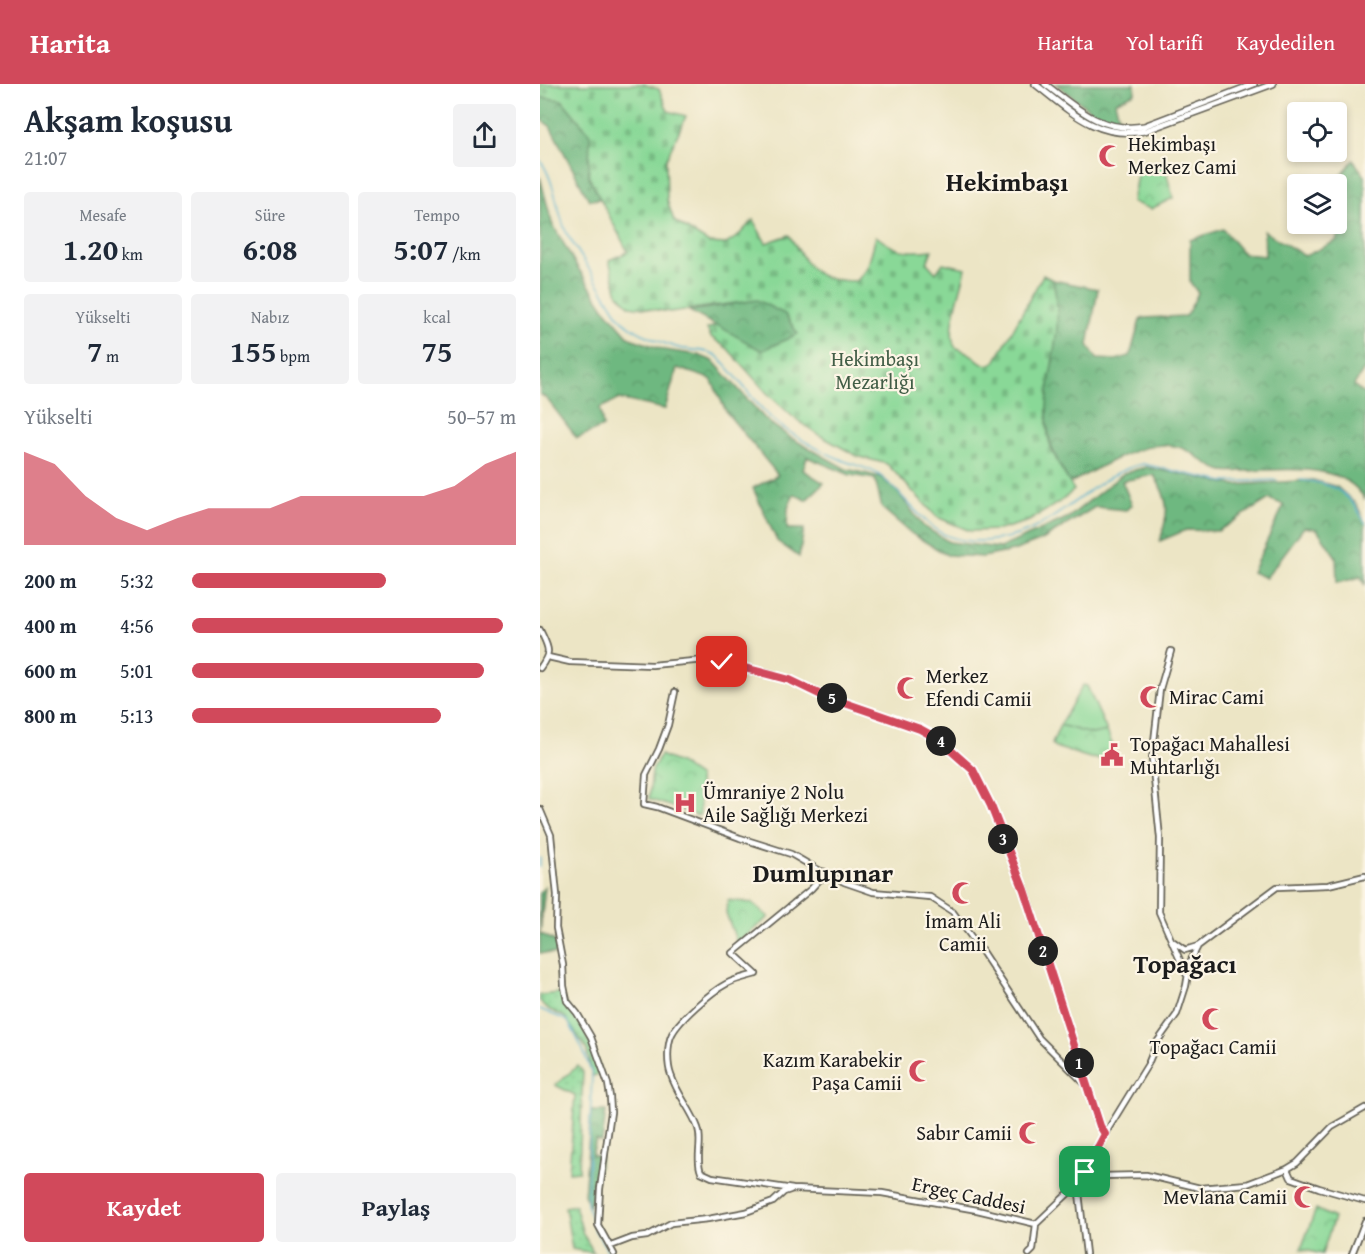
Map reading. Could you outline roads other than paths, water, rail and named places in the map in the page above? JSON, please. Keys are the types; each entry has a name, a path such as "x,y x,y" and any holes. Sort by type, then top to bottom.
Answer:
{"main road":[{"path":"1035,84 1101,126 1130,131 1273,84"},
{"path":"1045,84 1061,100"},
{"path":"1221,100 1254,84"}],"street":[{"path":"540,630 549,648 548,657 540,668"},
{"path":"1172,651 1160,689 1152,759 1160,838 1159,912 1186,974"},
{"path":"548,657 570,662 652,665 704,660 722,662 790,680 819,694 920,729 938,739 973,770 991,806 1024,890 1063,1018 1100,1126 1105,1134"},
{"path":"675,692 668,725 646,775 644,804 791,854 824,873 873,892 930,897 952,912 981,950 1039,1038 1087,1085"},
{"path":"540,809 551,835 557,895 556,928 567,1001 591,1037 608,1084 611,1112 600,1189 598,1225 614,1254"},
{"name":"Ergeç Caddesi","path":"824,873 820,874 821,878 811,889 733,953 756,974 725,984 705,998 672,1034 669,1054 670,1072 679,1095 698,1127 700,1139 698,1164 701,1172 712,1177 793,1189 873,1193 977,1210 1036,1224 1078,1184 1085,1172 1105,1134 1131,1093 1157,1042 1177,1014 1186,986 1186,974 1198,946"},
{"path":"1180,959 1182,952 1198,946 1276,887 1329,885 1365,876"},
{"path":"1172,940 1191,953 1191,960 1184,962 1180,959"},
{"path":"1085,1172 1101,1176 1146,1175 1200,1188 1247,1184 1297,1163 1332,1127 1365,1108"},
{"path":"1287,1169 1291,1178 1365,1201"},
{"path":"1078,1184 1086,1254"},
{"path":"610,1246 647,1236 671,1223 708,1220 746,1212 773,1202 784,1192 793,1189"},
{"path":"1352,1254 1365,1221"},
{"path":"1029,1254 1033,1250 1036,1224"}],"waterway":[{"path":"540,160 553,187 567,234 620,318 640,333 655,340 679,348 716,355 761,408 777,423 825,452 878,474 930,525 950,537 984,541 1017,535 1050,519 1111,476 1143,464 1224,482 1277,480"},
{"path":"1300,480 1322,483 1340,491 1354,504 1365,523"},
{"path":"540,858 540,867"},
{"path":"540,1009 568,1021 592,1074 587,1204 595,1230 610,1254"}],"place":[{"name":"Hekimbaşı Merkez Cami","path":"1110,156"},
{"name":"Merkez Efendi Camii","path":"908,688"},
{"name":"Mirac Cami","path":"1151,697"},
{"name":"Topağacı Mahallesi Muhtarlığı","path":"1112,755"},
{"name":"Ümraniye 2 Nolu Aile Sağlığı Merkezi","path":"685,803"},
{"name":"İmam Ali Camii","path":"963,893"},
{"name":"Topağacı Camii","path":"1213,1019"},
{"name":"Kazım Karabekir Paşa Camii","path":"920,1071"},
{"name":"Sabır Camii","path":"1030,1133"},
{"name":"Mevlana Camii","path":"1305,1197"}],"district":[{"name":"Hekimbaşı","path":"1007,182"},
{"name":"Dumlupınar","path":"823,873"},
{"name":"Topağacı","path":"1185,964"}],"park label":[{"name":"Hekimbaşı Mezarlığı","path":"875,370"}]}
